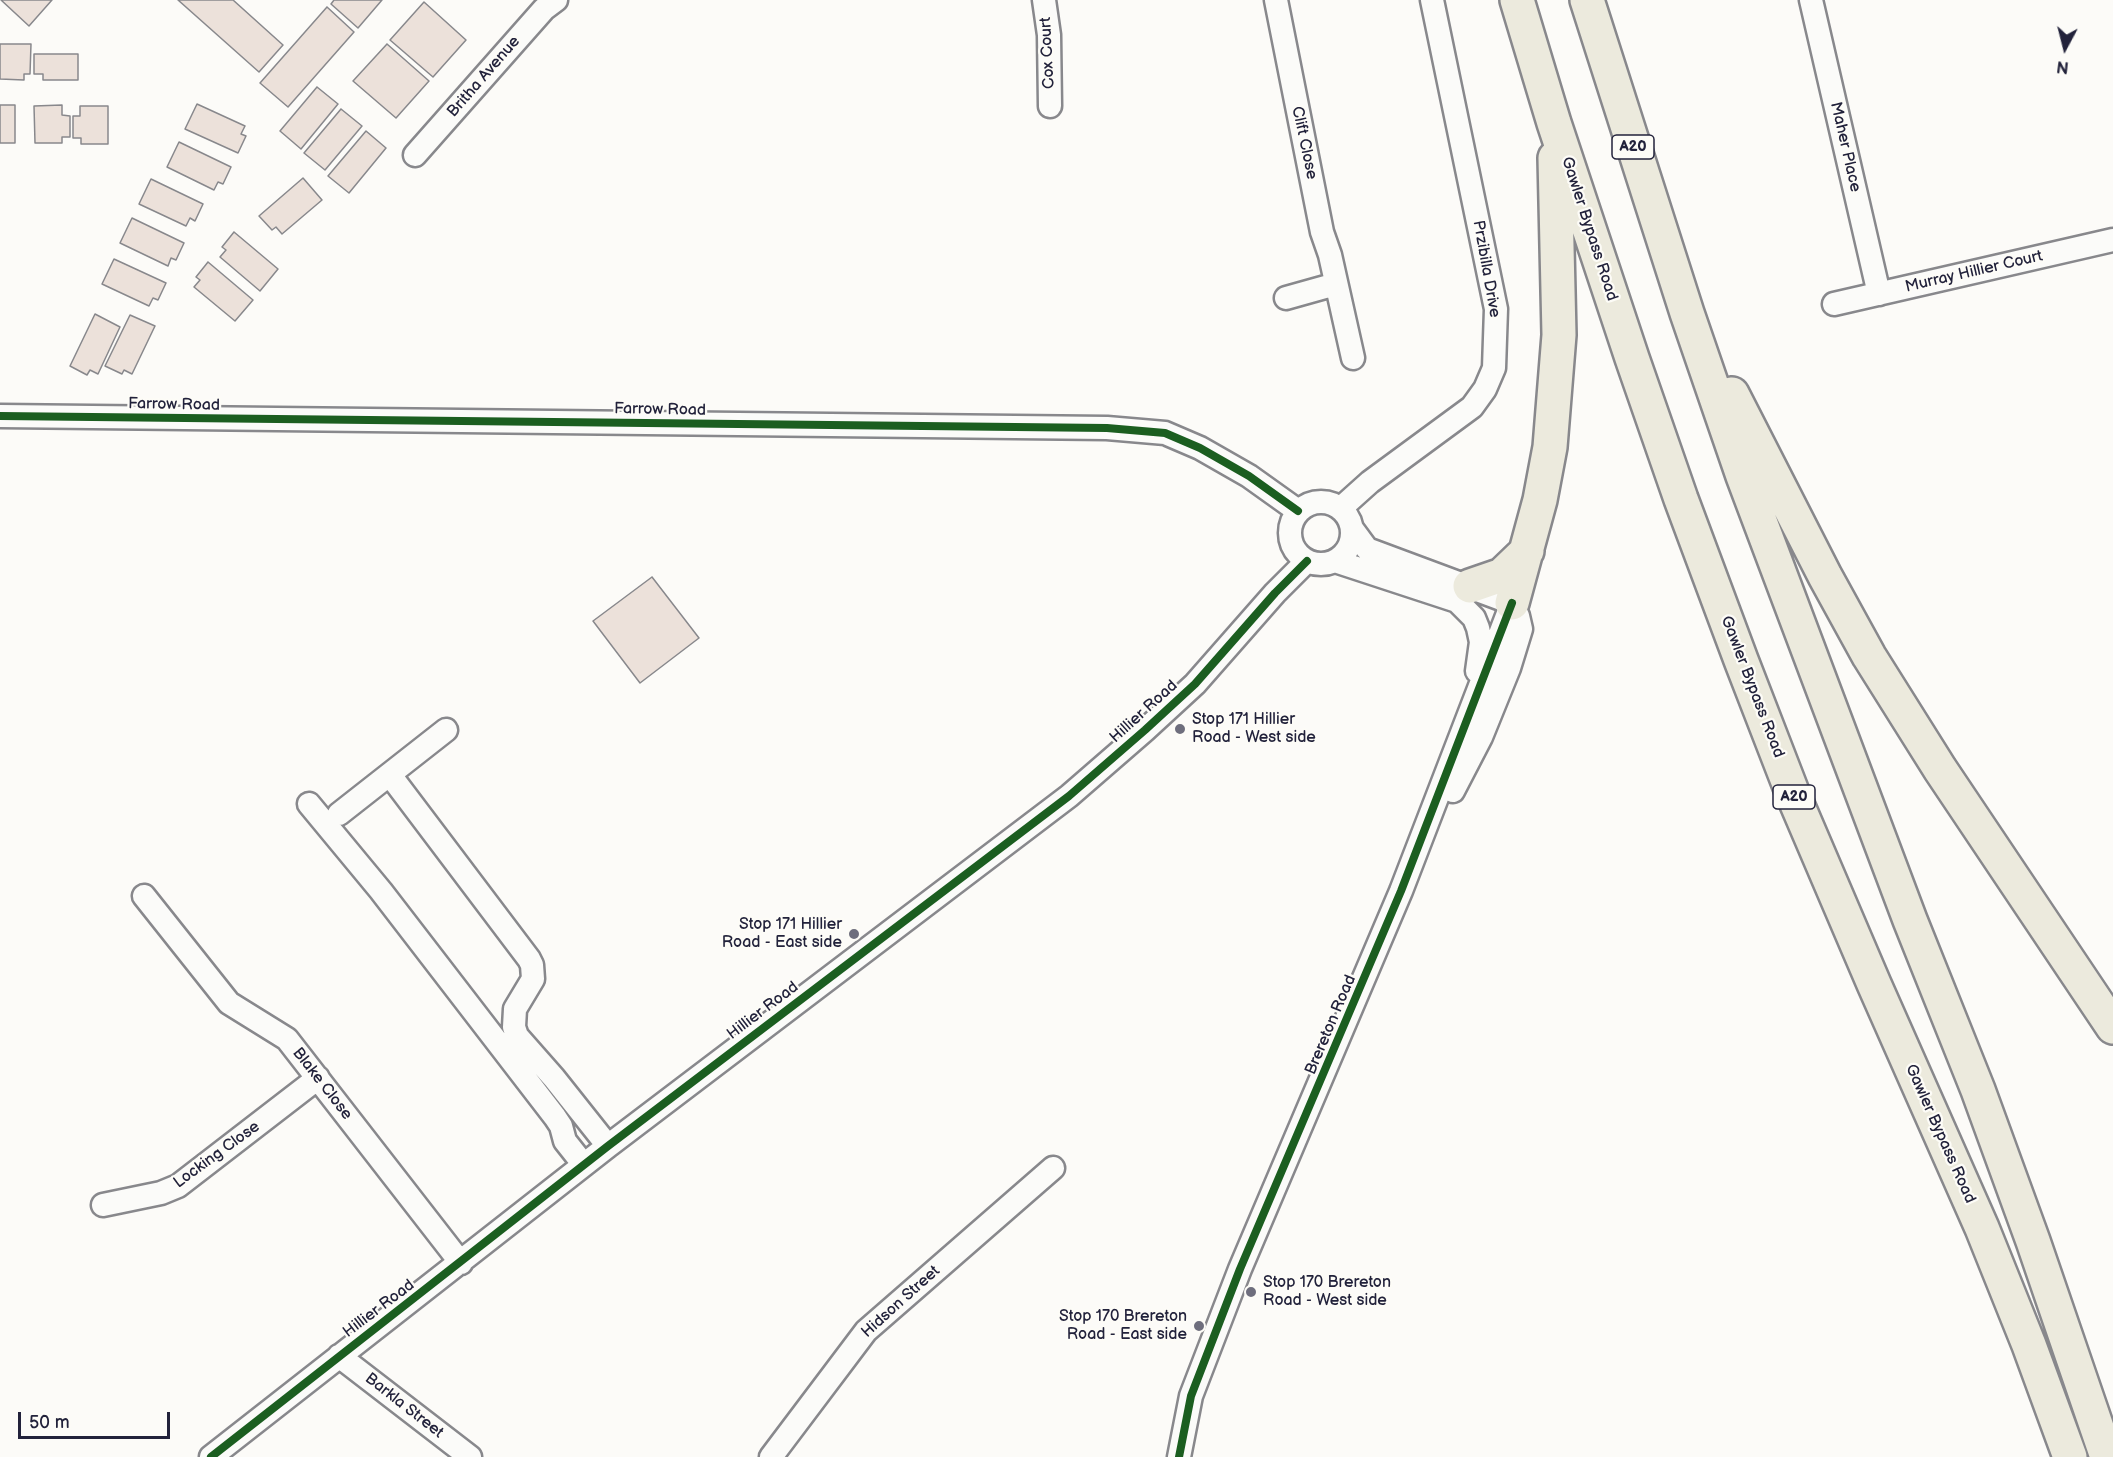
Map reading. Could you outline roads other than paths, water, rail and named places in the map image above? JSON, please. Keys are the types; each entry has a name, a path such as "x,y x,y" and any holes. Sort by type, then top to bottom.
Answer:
{"highway":[{"name":"Gawler Bypass Road","path":"1517,0 1554,123 1681,499 1749,681 1822,863 1982,1228 2029,1345 2070,1457"},
{"name":"A20","path":"1587,0 1680,294 1743,476 1910,920 1978,1090 2033,1241 2107,1457"},
{"path":"1512,603 1540,500 1550,447 1559,335 1554,123"},
{"path":"1680,294 1825,576 1869,656 1940,769 2113,1026"},
{"path":"1470,586 1502,575 1527,551"}],"street":[{"name":"Britha Avenue","path":"415,155 544,9 556,0"},
{"name":"Cox Court","path":"1044,0 1049,35 1050,106"},
{"name":"Clift Close","path":"1276,0 1322,232 1353,358"},
{"name":"Przibilla Drive","path":"1341,508 1370,482 1472,407 1485,389 1494,368 1496,309 1432,0"},
{"name":"Maher Place","path":"1810,0 1880,294"},
{"name":"Murray Hillier Court","path":"1834,304 2113,240"},
{"path":"1286,298 1336,284"},
{"name":"Farrow Road","path":"0,416 1107,428 1165,433 1200,448 1250,476 1298,511"},
{"path":"1324,501 1341,508 1351,522 1353,530 1349,548 1343,556 1335,561 1316,564 1299,555 1290,538 1293,519 1298,511 1306,505 1324,501"},
{"path":"1353,530 1367,549 1512,603"},
{"name":"Hillier Road","path":"211,1457 608,1146 1069,796 1195,684 1275,592 1307,561"},
{"name":"Brereton Road","path":"1335,561 1457,601 1467,609 1474,618 1481,642 1470,714"},
{"name":"Brereton Road","path":"1179,1457 1191,1396 1240,1269 1401,891 1512,603"},
{"name":"Brereton Road","path":"1401,891 1481,737 1509,668 1521,629 1512,603"},
{"path":"339,814 447,730"},
{"path":"390,775 529,959 533,979 528,991 515,1009 514,1026 517,1036 608,1146"},
{"path":"309,804 381,891 555,1117 561,1126 565,1141 584,1166"},
{"name":"Blake Close","path":"144,896 229,1003 286,1039 461,1263"},
{"name":"Locking Close","path":"104,1205 161,1193 178,1186 318,1078"},
{"name":"Hidson Street","path":"771,1457 866,1331 1053,1168"},
{"name":"Barkla Street","path":"339,1356 470,1457"}],"place":[{"name":"Stop 171 Hillier Road - West side","path":"1180,729"},
{"name":"Stop 171 Hillier Road - East side","path":"854,934"},
{"name":"Stop 170 Brereton Road - West side","path":"1251,1292"},
{"name":"Stop 170 Brereton Road - East side","path":"1199,1326"}]}
